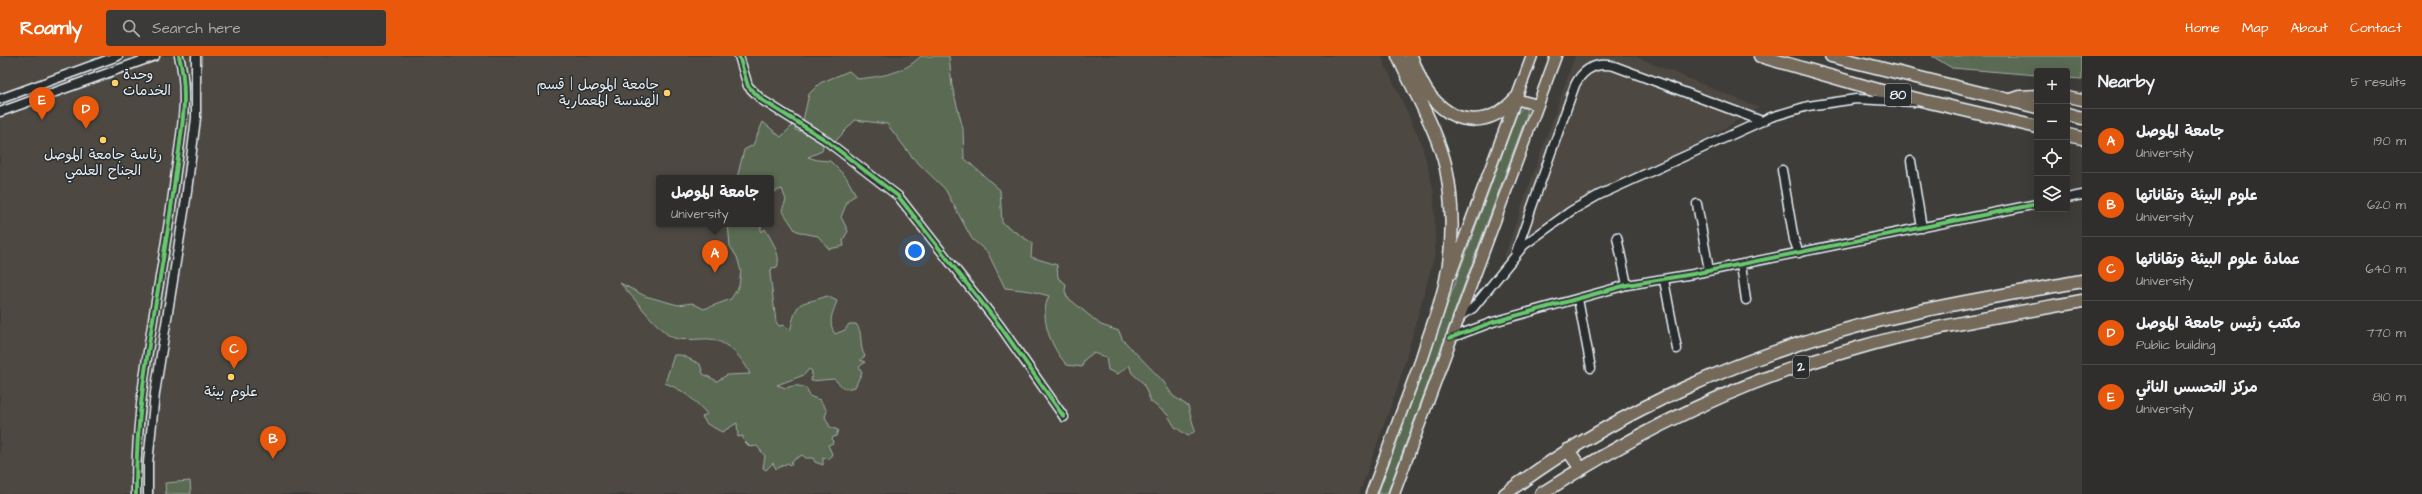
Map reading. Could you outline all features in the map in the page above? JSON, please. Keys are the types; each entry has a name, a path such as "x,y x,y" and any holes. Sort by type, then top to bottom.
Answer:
{"highway":[{"path":"1398,56 1436,140 1445,167 1452,220 1446,281 1422,358"},
{"path":"1411,56 1421,81 1432,98 1448,113 1463,119 1482,120 1503,111 1515,99"},
{"name":"80","path":"1760,56 1836,79 1920,101 2034,127"},
{"path":"1835,57 1836,79"},
{"name":"80","path":"1835,57 2034,106"},
{"path":"2070,115 2082,118"},
{"path":"2070,136 2082,138"},
{"name":"2","path":"1505,494 1568,450 1687,387 1753,360 1810,340 1919,311 2082,281"},
{"name":"2","path":"1542,494 1581,469 1654,429 1740,388 1852,349 1937,328 2082,301"},
{"path":"1568,450 1581,469"}],"main road":[{"path":"1371,494 1532,56"},
{"path":"1394,494 1450,338 1556,56"},
{"path":"2007,100 2020,96 2034,95"},
{"path":"2070,98 2082,100"},
{"path":"1515,99 1538,105"}],"street":[{"path":"0,99 118,56"},
{"path":"0,112 155,56"},
{"path":"136,494 138,440 144,384 167,243 180,135 183,86 180,56 187,56"},
{"path":"148,494 148,463 155,393 186,199 196,118 196,56"},
{"path":"739,56 748,86 762,100 812,131 898,196 1000,326 1064,417"},
{"path":"1514,256 1576,85 1588,69 1600,64 1614,66 1762,121"},
{"path":"1458,317 1473,308 1514,256 1536,236 1585,203 1762,121 1796,109 1846,100 1920,101"},
{"path":"1911,161 1922,228"},
{"path":"1782,170 1794,240 1799,252"},
{"path":"2070,197 2082,195"},
{"path":"1696,204 1709,270"},
{"path":"1450,338 1493,322 1627,285 1664,280 2034,205"},
{"path":"1617,237 1627,285"},
{"path":"1741,264 1746,300"},
{"path":"1664,280 1677,349"},
{"path":"1578,299 1591,368"}],"shaded area":[{"path":"0,56 1381,56 1421,142 1434,193 1435,254 1398,386 1359,494 0,494"},
{"path":"1575,56 1634,56 1759,108 1504,257"}],"green space":[{"path":"921,56 949,56 952,86 963,129 964,158 1000,190 1002,223 1032,243 1031,257 1057,265 1058,278 1066,284 1065,291 1067,297 1101,325 1119,331 1122,339 1163,381 1173,396 1188,406 1195,431 1188,436 1175,427 1167,414 1151,402 1143,383 1132,373 1129,365 1118,374 1108,370 1106,357 1093,353 1084,360 1082,367 1067,365 1056,351 1048,333 1045,314 1049,296 1031,291 1005,288 988,253 972,239 945,189 913,158 887,124 855,120 832,145 824,139 822,151 808,157 817,160 830,161 846,177 856,195 848,200 841,217 848,231 843,240 844,246 829,249 818,236 795,230 782,210 786,200 782,189 774,192 774,175 738,175 744,150 753,145 763,122 781,137 796,122 795,130 817,135 823,138 820,131 802,125 809,94 820,83 849,71 858,79 875,77 892,73 907,67"},
{"path":"1932,56 2082,56 2082,79 2070,78 2070,68 2034,68 2034,75 1952,68"},
{"path":"1523,107 1527,110 1526,117 1387,494 1378,494 1517,114"},
{"path":"728,227 761,227 761,232 765,229 773,243 778,258 777,267 772,268 770,274 776,322 779,326 784,325 790,331 798,307 801,304 827,296 837,301 832,313 831,321 835,334 845,330 849,324 856,324 860,331 862,348 865,356 860,360 865,362 859,367 862,372 855,387 845,389 834,379 811,381 812,371 809,369 804,375 777,385 786,388 799,386 807,389 809,396 820,400 827,411 825,417 830,427 838,430 836,436 832,438 833,443 828,445 832,454 829,459 823,458 823,465 815,462 813,458 806,458 802,455 792,461 791,466 788,463 776,469 773,463 766,470 763,468 765,456 757,446 750,447 743,440 743,436 738,437 737,423 722,432 707,424 702,417 707,414 698,404 683,392 665,383 674,355 681,355 700,364 703,374 717,381 727,375 750,374 744,362 729,347 716,340 683,340 668,335 620,283 645,296 678,305 692,303 704,309 731,299 739,286 741,271 737,257 730,246"},
{"path":"190,481 191,494 166,494 165,483"}],"cycle path":[{"path":"136,494 137,454 144,375 170,218 183,118 184,86 179,56"},
{"path":"739,56 748,86 762,100 824,139 898,196 1000,326 1064,417"},
{"path":"1450,338 1493,322 1627,285 1693,274 2034,205"}],"place":[{"name":"وحدة الخدمات","path":"115,83"},
{"name":"جامعة الموصل | قسم الهندسة المعمارية","path":"667,93"},
{"name":"مركز التحسس النائي","path":"42,120"},
{"name":"مكتب رئيس جامعة الموصل","path":"86,129"},
{"name":"رئاسة جامعة الموصل الجناح العلمي","path":"103,140"},
{"name":"جامعة الموصل","path":"715,273"},
{"name":"عمادة علوم البيئة وتقاناتها","path":"234,369"},
{"name":"علوم بيئة","path":"231,377"},
{"name":"علوم البيئة وتقاناتها","path":"273,459"}]}
